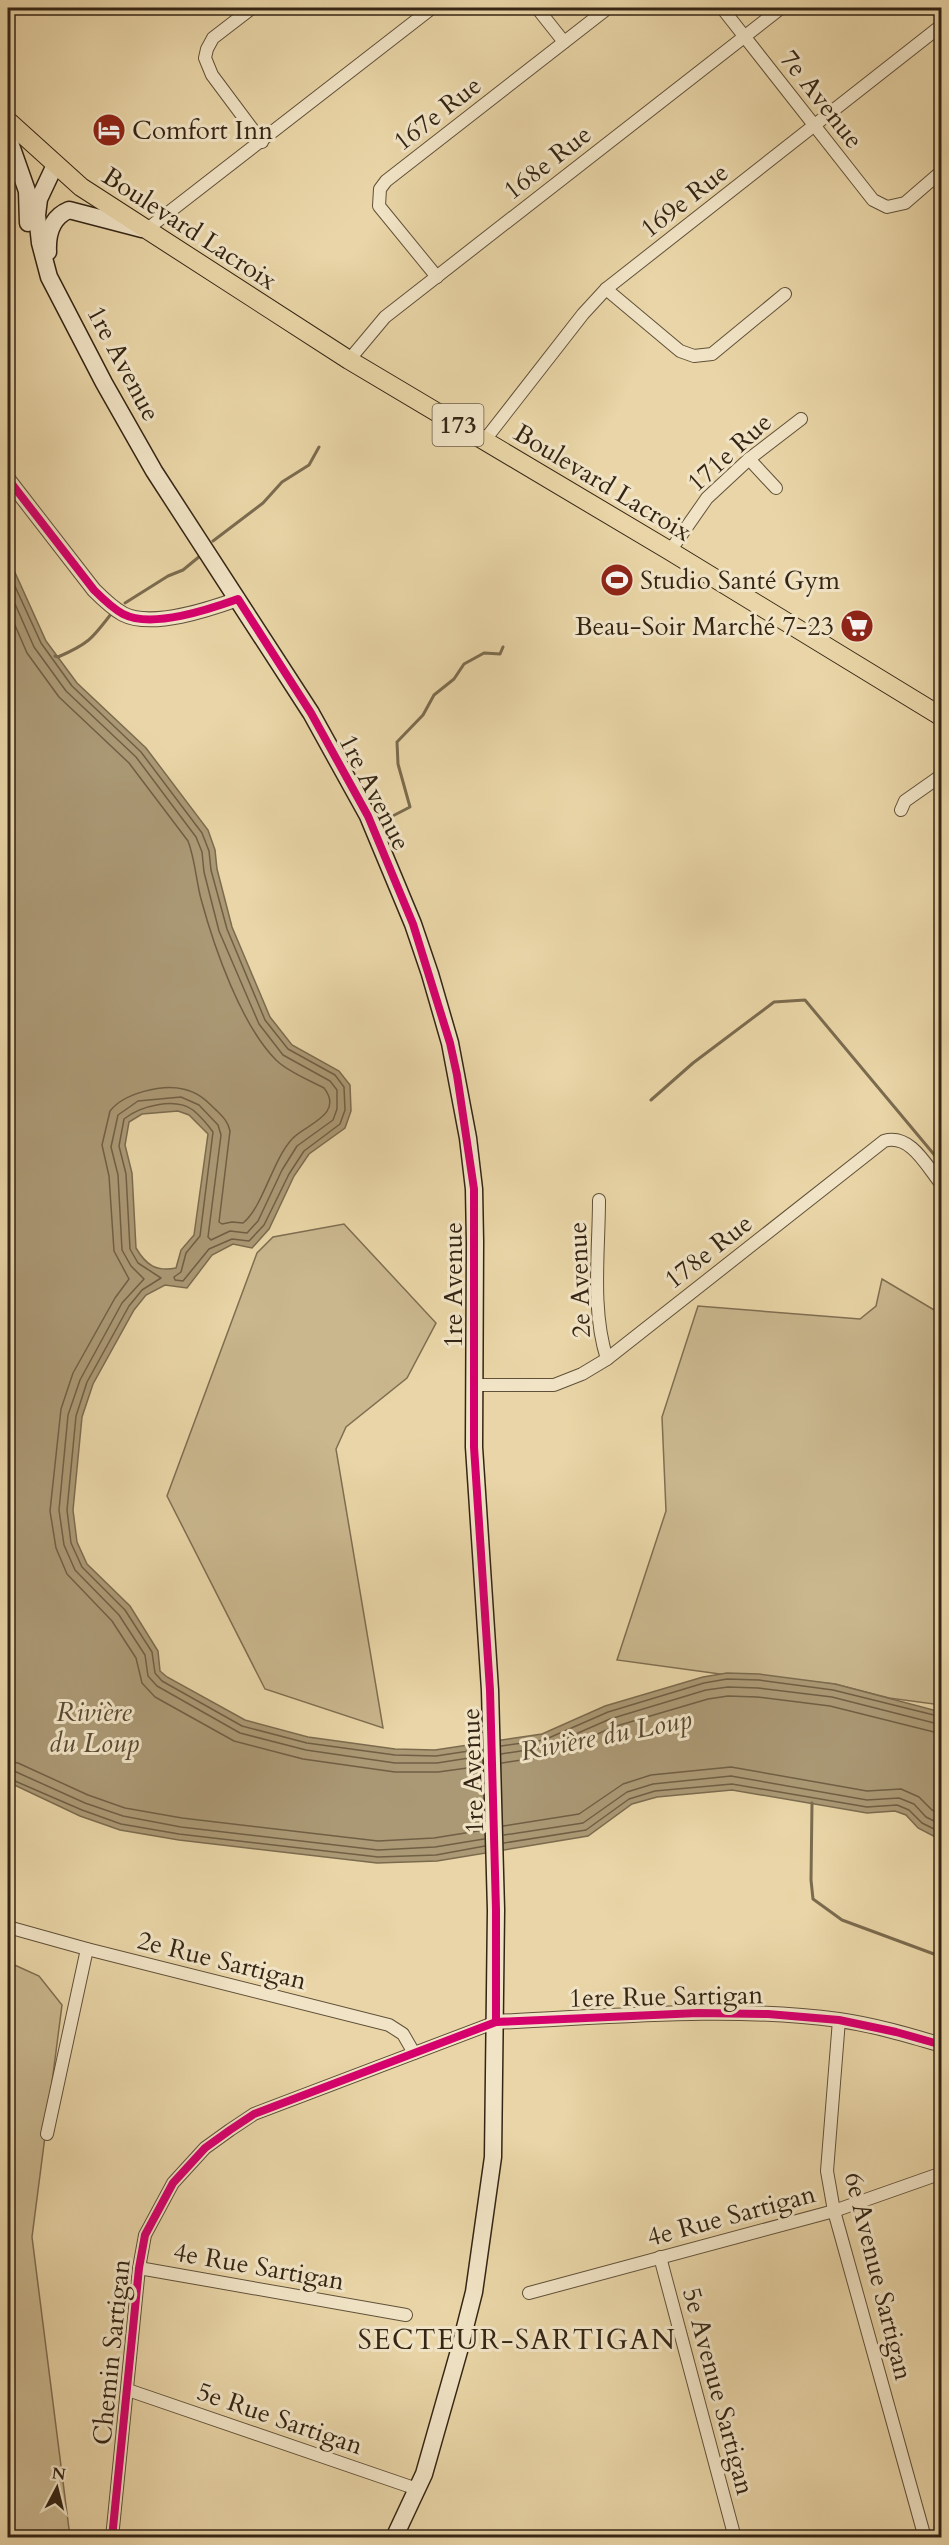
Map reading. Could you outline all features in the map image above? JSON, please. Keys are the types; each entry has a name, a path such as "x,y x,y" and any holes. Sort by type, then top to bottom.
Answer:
{"main road":[{"name":"Boulevard Lacroix","path":"8,121 81,188 349,360 670,551 942,717"},
{"path":"8,137 27,191 28,223 35,253 49,276"},
{"name":"1re Avenue","path":"55,165 39,199 37,216 40,243 49,276 104,383 154,471 311,714 368,816 413,924 450,1043 466,1127 474,1189 474,1447 490,1690 496,1910 493,2157 474,2292 424,2474 394,2538"},
{"path":"49,276 47,244 52,223 59,214 69,210 146,230"}],"street":[{"path":"252,8 213,38 205,58 212,75 262,142"},
{"path":"146,230 432,8"},
{"path":"537,8 564,42"},
{"name":"167e Rue","path":"436,278 379,206 380,189 386,181 608,8"},
{"name":"7e Avenue","path":"722,8 873,200 887,207 905,203 942,171"},
{"name":"168e Rue","path":"349,360 385,317 781,8"},
{"name":"169e Rue","path":"484,441 583,314 606,289 942,25"},
{"path":"606,289 680,351 694,356 712,354 785,294"},
{"name":"171e Rue","path":"670,551 707,498 749,459 801,419"},
{"path":"749,459 776,488"},
{"path":"8,479 94,590 109,605 125,615 142,618 170,618 238,599"},
{"path":"901,810 905,801 942,775"},
{"name":"178e Rue","path":"473,1385 554,1385 582,1374 607,1359 884,1141 895,1138 905,1141 942,1185"},
{"name":"2e Avenue","path":"599,1200 600,1338 607,1359"},
{"name":"2e Rue Sartigan","path":"8,1927 389,2025 403,2034 414,2053"},
{"path":"47,2134 87,1949"},
{"name":"1ere Rue Sartigan","path":"496,2022 698,2013 768,2013 839,2020 942,2045"},
{"name":"6e Avenue Sartigan","path":"839,2020 827,2171 834,2211 925,2538"},
{"name":"Chemin Sartigan","path":"112,2538 139,2268 145,2235 173,2183 205,2148 254,2114 496,2022"},
{"name":"4e Rue Sartigan","path":"529,2293 834,2211 933,2174 942,2173"},
{"name":"5e Avenue Sartigan","path":"660,2257 735,2538"},
{"name":"4e Rue Sartigan","path":"139,2268 406,2315"},
{"name":"5e Rue Sartigan","path":"128,2390 417,2489"}],"shaded area":[{"path":"344,1224 436,1323 407,1378 346,1427 336,1449 383,1728 265,1689 167,1496 257,1253 273,1237"},
{"path":"882,1279 941,1314 941,1705 889,1698 835,1684 720,1674 617,1660 666,1511 662,1417 698,1306 860,1319 876,1306"},
{"path":"8,1962 39,1976 62,2005 32,2237 70,2537 8,2538"}],"water":[{"name":"Rivière du Loup","path":"8,557 46,641 77,683 146,748 208,830 215,850 217,869 232,927 270,1017 292,1045 339,1071 350,1085 351,1111 345,1128 309,1154 294,1176 269,1229 252,1248 233,1244 212,1255 187,1288 165,1285 146,1295 134,1310 93,1384 82,1417 73,1510 77,1542 87,1564 130,1606 158,1651 160,1671 245,1720 308,1737 395,1749 435,1750 542,1734 605,1706 703,1677 727,1673 759,1674 835,1684 941,1712 941,1840 918,1828 906,1815 895,1811 867,1813 732,1790 657,1797 632,1804 588,1836 437,1861 377,1863 179,1840 120,1830 80,1816 8,1782","holes":["178,1111 189,1115 208,1134 194,1235 181,1250 176,1268 157,1268 148,1263 136,1248 132,1173 125,1145 129,1122 142,1114"]}],"waterway":[{"path":"213,541 263,503 282,482 309,465 319,447"},
{"path":"125,603 168,576 183,570 200,556"},
{"path":"55,656 58,657 83,644 94,635 111,614"},
{"path":"383,821 410,807 398,764 397,742 423,715 434,695 454,679 464,664 484,653 500,654 503,647"},
{"path":"651,1100 693,1063 774,1002 805,1000 942,1164"},
{"path":"812,1803 811,1880 813,1899 842,1920 942,1957"}],"cycle path":[{"path":"8,479 94,590 123,614 149,619 181,616 238,599 311,713 368,816 413,924 450,1043 474,1189 474,1447 490,1690 496,1910 496,2022"},
{"path":"112,2538 139,2268 145,2235 173,2183 205,2148 254,2114 496,2022 698,2013 768,2014 839,2020 942,2045"}],"place":[{"name":"Comfort Inn","path":"109,130"},
{"name":"Studio Santé Gym","path":"617,580"},
{"name":"Beau-Soir Marché 7-23","path":"857,626"}],"district":[{"name":"SECTEUR-SARTIGAN","path":"517,2339"}]}
